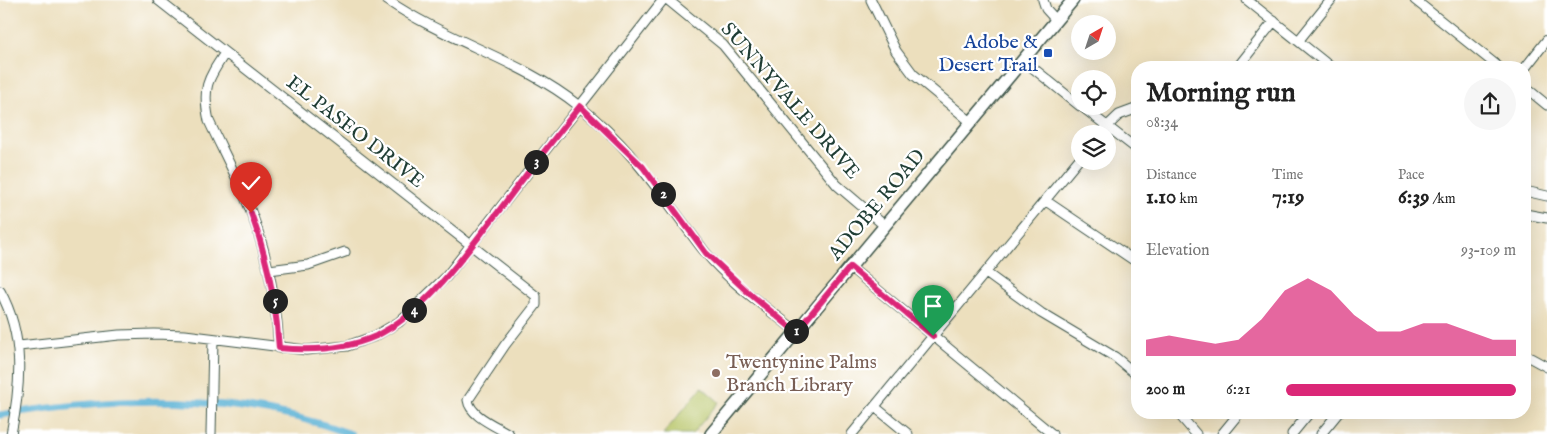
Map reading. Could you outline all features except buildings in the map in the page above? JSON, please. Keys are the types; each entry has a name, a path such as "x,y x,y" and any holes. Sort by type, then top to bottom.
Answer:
{"main road":[{"name":"ADOBE ROAD","path":"713,434 1073,0"}],"street":[{"name":"EL PASEO DRIVE","path":"158,0 536,296 536,305 470,395 469,403 476,413 509,434"},
{"path":"387,0 435,28 533,75 580,106 643,167 706,253 750,294 796,332"},
{"path":"19,346 119,335 185,335 306,350 347,346 375,336 399,322 425,299 472,245 663,0"},
{"name":"SUNNYVALE DRIVE","path":"668,0 723,45 826,173 854,201 884,226"},
{"path":"871,0 904,63 918,79 971,122"},
{"path":"1042,0 1046,9 1056,20"},
{"path":"1247,0 1324,61"},
{"path":"1298,40 1331,0"},
{"path":"1415,0 1491,61"},
{"path":"1243,61 1274,21"},
{"path":"1530,61 1547,40"},
{"path":"225,53 209,76 205,96 207,109 210,121 246,200 260,237 269,270 276,308 279,348"},
{"path":"1023,60 1071,99"},
{"path":"1531,92 1547,104"},
{"path":"1107,125 1119,115 1131,111"},
{"path":"1092,115 1105,125"},
{"path":"1116,134 1131,145"},
{"path":"852,434 1071,169"},
{"path":"1531,192 1547,196"},
{"path":"1046,201 1131,258"},
{"path":"1531,215 1547,218"},
{"path":"269,270 308,266 345,252"},
{"path":"850,267 1052,434"},
{"path":"986,273 1041,313 1115,357 1131,370"},
{"path":"0,291 14,325 19,346 15,412 11,434"},
{"path":"211,434 213,339"},
{"path":"1531,358 1546,365"},
{"path":"875,407 908,434"},
{"path":"1183,419 1196,434"},
{"path":"1222,434 1234,419"},
{"path":"1292,434 1304,419"},
{"path":"1321,434 1333,419"}],"green space":[{"path":"702,387 719,402 692,434 663,434"}],"waterway":[{"path":"0,415 88,404 177,402 265,411 308,420 351,434"}],"place":[{"name":"Adobe & Desert Trail","path":"1048,53"},
{"name":"Twentynine Palms Branch Library","path":"716,373"}],"route":[{"path":"251,213 269,270 276,308 279,348 306,350 347,346 375,336 399,322 425,299 472,245 580,106 643,167 706,253 750,294 796,332 850,267 933,336"}]}
